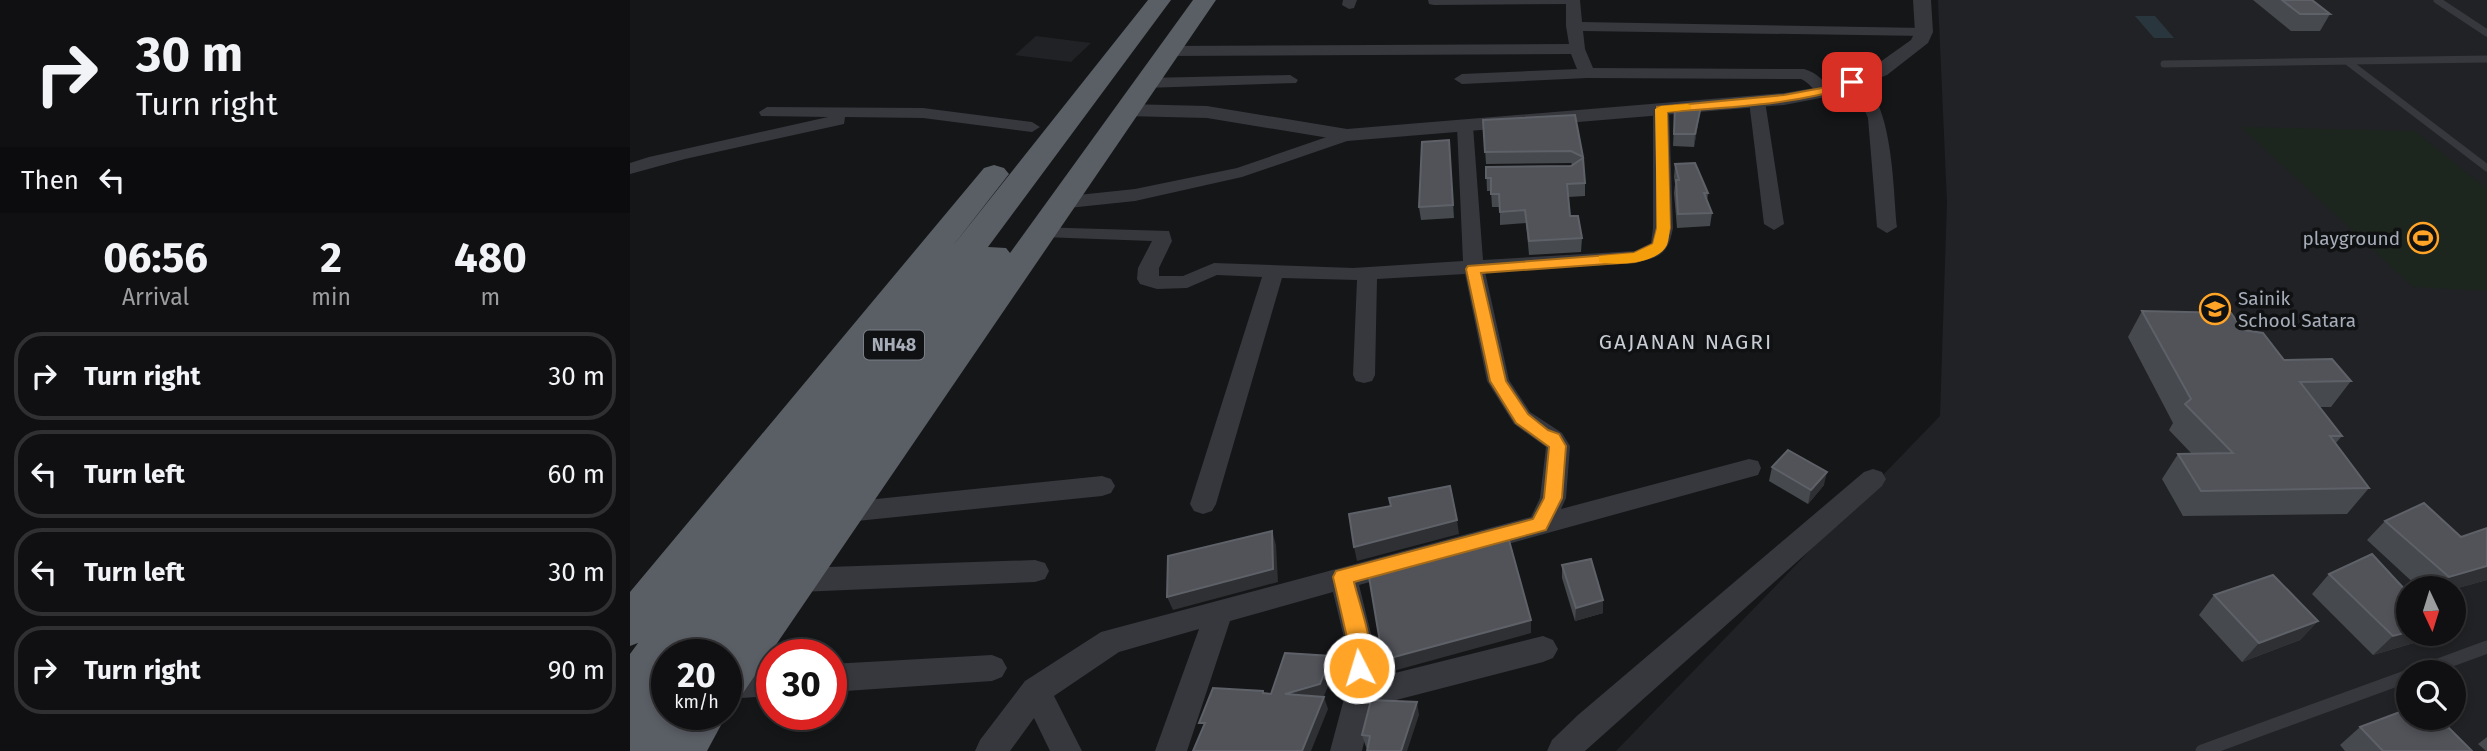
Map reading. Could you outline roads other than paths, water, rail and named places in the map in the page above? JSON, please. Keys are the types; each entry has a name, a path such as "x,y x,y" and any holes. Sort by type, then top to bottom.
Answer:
{"highway":[{"path":"630,626 1137,0"},
{"name":"NH48","path":"630,691 1160,0"},
{"name":"NH48","path":"715,639 1182,0"},
{"path":"742,657 847,512 1205,0"},
{"path":"633,751 651,727"},
{"path":"679,751 692,730"}],"street":[{"path":"1434,1 1573,0 1573,26 1577,49 1587,73"},
{"path":"1136,96 1207,112 1347,135 1757,101 1824,92 1881,71 1919,43 1924,32 1922,0"},
{"path":"1573,26 1924,32"},
{"path":"1167,51 1577,49"},
{"path":"1462,79 1587,73 1804,74 1814,79 1824,92"},
{"path":"1136,96 1290,80"},
{"path":"1852,82 1869,100 1876,118 1887,227"},
{"path":"1757,101 1774,224"},
{"path":"1051,217 1162,235 1163,242 1146,273 1147,279 1157,283 1187,282 1213,269 1367,274 1635,257 1650,253 1660,245 1663,228 1661,109"},
{"path":"630,169 673,155 782,134 863,110"},
{"path":"767,112 863,110 923,113 1032,127"},
{"path":"1465,126 1474,172 1474,269 1498,381 1522,418 1553,439 1558,446 1553,498 1540,525"},
{"path":"1051,217 1241,172 1347,135"},
{"path":"1203,505 1273,273"},
{"path":"1364,375 1367,274"},
{"path":"991,751 1037,691 1111,641 1749,468"},
{"path":"1563,751 1589,725 1873,479"},
{"path":"847,512 1102,486"},
{"path":"799,580 1035,571"},
{"path":"1343,577 1359,642 1360,695 1346,751"},
{"path":"1171,751 1220,610"},
{"path":"1360,695 1543,649"},
{"path":"847,677 992,668"},
{"path":"1037,691 1066,751"}],"lane":[{"path":"2437,0 2487,33"},
{"path":"2164,64 2487,59"},
{"path":"2348,62 2487,168"},
{"path":"2452,660 2487,647"},
{"path":"2202,751 2396,680"}],"place":[{"name":"playground","path":"2423,238"},
{"name":"Sainik School Satara","path":"2215,309"}],"district":[{"name":"GAJANAN NAGRI","path":"1686,342"}]}
